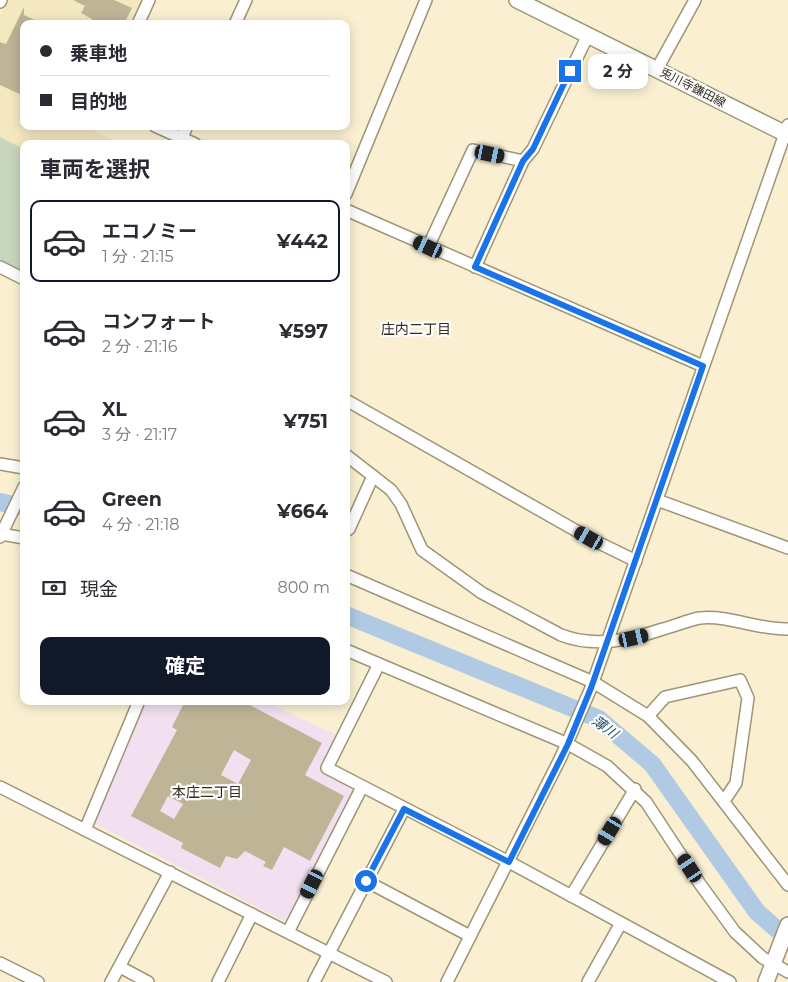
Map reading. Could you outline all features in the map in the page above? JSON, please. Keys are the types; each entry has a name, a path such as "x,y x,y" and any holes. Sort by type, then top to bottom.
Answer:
{"main road":[{"name":"兎川寺鎌田線","path":"517,0 787,131"},
{"path":"766,982 788,925"}],"street":[{"path":"140,20 149,0"},
{"path":"237,20 246,0"},
{"path":"350,184 426,0"},
{"path":"657,69 694,0"},
{"path":"475,267 523,161 533,149 588,35"},
{"path":"162,130 178,140"},
{"path":"447,982 569,740 592,685 787,131"},
{"path":"428,247 473,150 523,161"},
{"path":"350,212 703,366"},
{"path":"0,267 20,277"},
{"path":"350,402 589,538 636,561"},
{"path":"350,458 392,490 401,504 422,550 482,594 573,640 608,642 644,636 700,618 726,619 778,629 788,629"},
{"path":"0,464 20,467"},
{"path":"350,529 373,476"},
{"path":"20,495 2,533 20,537"},
{"path":"657,500 788,548"},
{"path":"350,577 592,685 648,716 692,761 788,885"},
{"path":"350,652 569,740 607,766 635,789 659,819 700,884 735,932 788,972"},
{"path":"378,664 327,768 509,862 730,982"},
{"path":"648,716 664,697 740,680 748,698 736,784 724,801"},
{"path":"86,830 137,705"},
{"path":"0,787 386,982"},
{"path":"288,932 362,787"},
{"path":"571,896 635,789"},
{"path":"314,982 404,809"},
{"path":"111,982 170,872"},
{"path":"366,881 470,936"},
{"path":"218,982 252,914"},
{"path":"588,982 621,923"},
{"path":"0,963 38,982"},
{"path":"120,967 148,982"}],"shaded area":[{"path":"6,0 143,0 135,20 20,20 20,130 94,130 112,140 20,140 20,272 0,262 0,16"},
{"path":"143,705 273,705 338,736 321,769 357,788 288,923 94,823"}],"green space":[{"path":"0,137 20,147 20,272 0,262"}],"building":[{"path":"73,0 114,0 132,8 126,20 92,20 81,13 85,6"},
{"path":"24,7 24,15 35,20 20,20 20,94 0,85 0,42 6,44"},
{"path":"183,705 250,705 322,743 305,775 344,796 310,861 284,847 272,870 263,866 266,862 245,851 237,859 226,856 220,868 181,848 183,843 131,816 177,730 172,727","holes":["234,750 251,760 238,784 221,775","168,796 183,804 174,819 160,811"]}],"waterway":[{"name":"薄川","path":"0,502 20,506"},
{"name":"薄川","path":"350,617 599,719 652,764 757,912 788,939"}],"district":[{"name":"庄内二丁目","path":"416,329"},
{"name":"本庄二丁目","path":"207,792"}],"route":[{"path":"366,881 404,809 509,862 568,744 591,688 703,366 475,267 523,161 533,149 570,71"}]}
